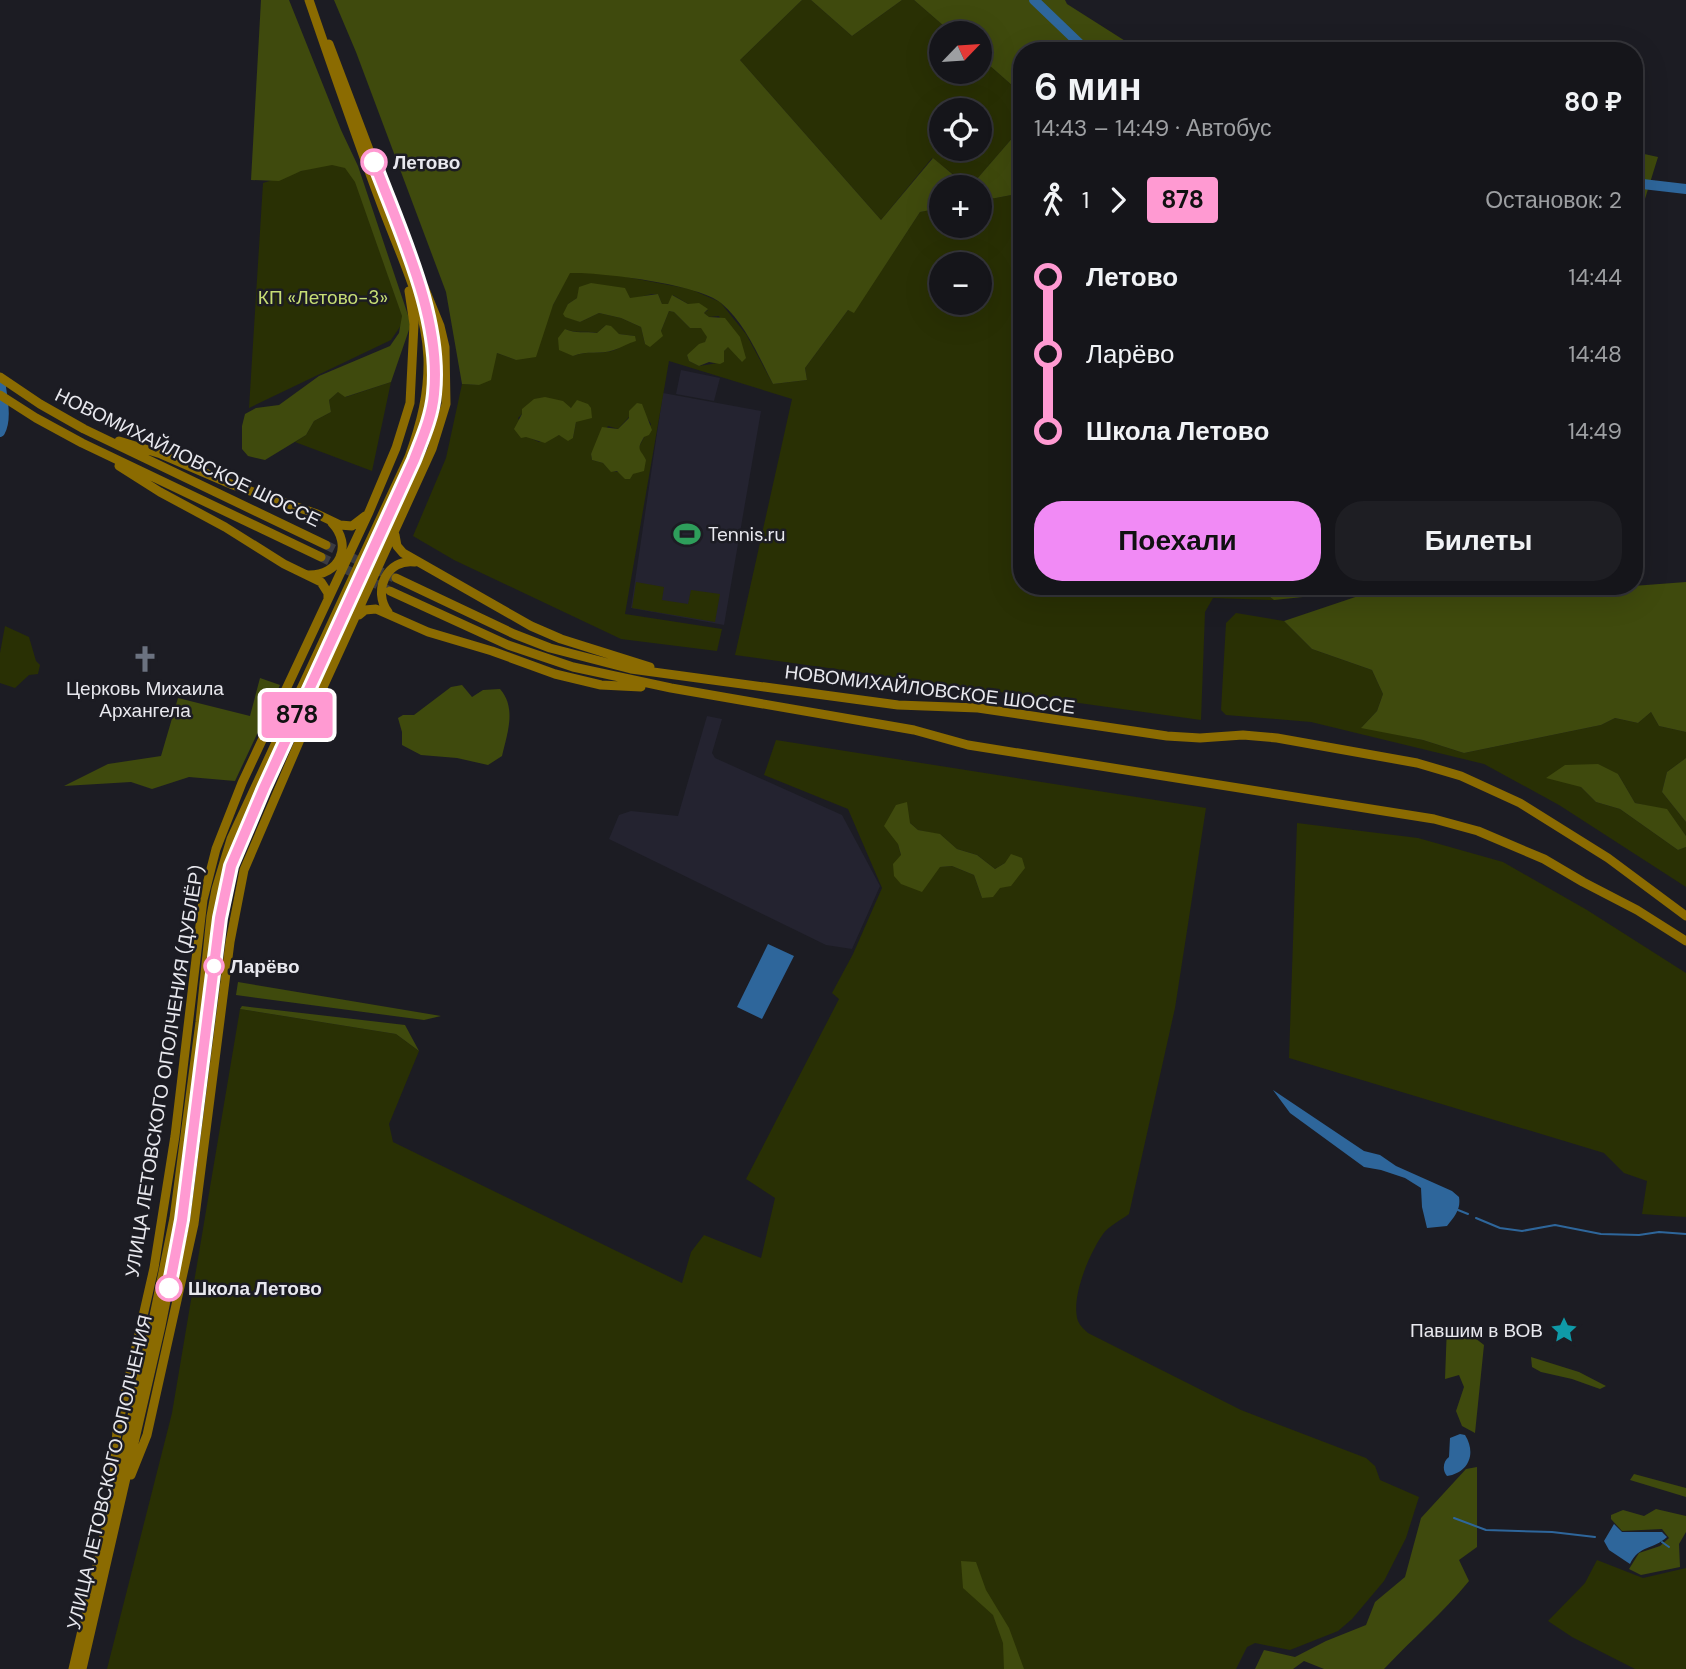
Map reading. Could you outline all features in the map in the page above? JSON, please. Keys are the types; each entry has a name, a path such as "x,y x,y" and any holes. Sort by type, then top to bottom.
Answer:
{"main road":[{"name":"УЛИЦА ЛЕТОВСКОГО ОПОЛЧЕНИЯ","path":"82,1669 123,1493 130,1439 174,1218 216,889 231,839 414,460 429,417 431,391 424,325 405,258 342,98 310,4"},
{"name":"УЛИЦА ЛЕТОВСКОГО ОПОЛЧЕНИЯ (ДУБЛЁР)","path":"112,1504 117,1430 154,1268 175,1136 206,887 225,824 242,783 396,449 410,402 414,324 405,258"},
{"path":"123,1493 147,1435 194,1224 230,942 242,882 257,835 432,449 446,404 447,365 440,326 405,258"},
{"name":"НОВОМИХАЙЛОВСКОЕ ШОССЕ","path":"4,380 84,429 326,545"},
{"path":"410,402 418,393 431,391 442,396 446,404"},
{"name":"НОВОМИХАЙЛОВСКОЕ ШОССЕ","path":"0,395 82,443 321,556"},
{"path":"84,429 161,454 233,485 300,507 340,525 352,526 369,512"},
{"path":"82,443 160,492 323,585 328,593 328,601"},
{"path":"307,575 324,573 331,569 340,557 343,542 330,520"},
{"path":"397,528 395,540 399,550 506,614 551,635 675,675"},
{"path":"391,615 382,603 380,595 384,580 394,566 409,561 420,563"},
{"name":"НОВОМИХАЙЛОВСКОЕ ШОССЕ","path":"396,578 550,648 601,663 898,705 978,708 1167,736 1200,738 1243,735 1277,738 1417,763 1461,776 1520,803 1608,858 1686,916"},
{"name":"НОВОМИХАЙЛОВСКОЕ ШОССЕ","path":"390,591 544,659 599,674 894,726 968,745 1434,819 1478,831 1544,859 1637,910 1686,941"},
{"path":"356,618 365,610 371,609 428,632 580,682 671,688"},
{"path":"294,673 296,682 304,690 314,692 324,687"},
{"name":"УЛИЦА ЛЕТОВСКОГО ОПОЛЧЕНИЯ","path":"73,1669 112,1504 161,1326 182,1220 224,892 239,844 304,690"},
{"path":"242,783 282,732"},
{"path":"117,1430 130,1439 147,1435"}],"shaded area":[{"path":"681,370 720,378 714,401 676,394"},
{"path":"663,393 761,411 724,625 631,608"},
{"path":"707,716 722,719 712,753 715,758 842,815 880,886 852,949 826,945 609,839 619,815 631,811 678,816"}],"green space":[{"path":"261,0 289,0 358,166 411,324 391,382 345,397 338,392 329,400 331,412 314,421 306,435 265,460 248,456 242,449 245,414 256,408 279,405 319,376 390,346 399,333 402,316 355,182 345,168 332,165 301,171 279,181 251,180"},
{"path":"334,0 802,0 740,60 881,220 930,161 937,161 954,175 929,175 929,210 920,212 854,313 848,310 805,368 807,380 773,384 737,320 721,303 709,296 648,280 570,273 553,305 536,357 516,360 497,353 491,380 479,385 462,384 446,292"},
{"path":"802,0 811,0 852,36 902,0 914,0 938,21 929,21 929,84 992,84 992,68 1013,86 1013,137 980,175 954,175 936,161 992,161 992,98 929,98 930,161 881,220 740,60"},
{"path":"811,0 902,0 852,36"},
{"path":"914,0 1065,0 1067,4 1127,42 1013,42 1013,86 992,68 992,21 938,21"},
{"path":"1013,137 1013,195 992,199 992,175 980,175"},
{"path":"1643,154 1658,157 1643,205"},
{"name":"КП «Летово-3»","path":"333,161 352,171 404,321 391,340 249,408 263,183"},
{"path":"1013,195 1013,595 1268,595 1274,600 1213,598 1205,612 1201,720 735,655 792,399 669,361 625,614 722,629 717,651 621,639 454,560 413,536 446,458 462,384 479,385 497,353 516,360 553,305 569,273 600,272 690,289 720,302 746,334 773,384 807,380 805,368 848,310 854,312 920,212 929,210 929,238 992,238 992,199","holes":["658,294 662,304 668,304 673,295 688,304 708,310 704,313 709,317 719,316 742,362 728,346 724,351 724,362 699,366 689,361 687,355 708,337 701,327 690,328 674,312 669,311 661,331 645,344 641,327 621,318 599,313 580,322 569,317 568,304 577,298 636,298","606,325 619,334 635,336 615,350 573,356 565,329 597,333","566,406 572,408 576,422 573,438 559,435 539,442 526,436 518,418 522,414","645,415 651,424 639,447 638,471 633,474 611,471 603,463 592,460 591,454 608,426 618,429 629,417"]},
{"path":"591,283 625,288 630,298 658,294 662,304 668,304 672,295 688,304 699,303 708,309 704,313 709,317 725,318 740,337 746,358 742,362 728,347 724,351 724,362 720,364 709,362 699,366 689,361 687,355 705,342 707,337 701,328 690,328 674,312 669,311 661,331 663,336 650,347 645,344 641,327 621,318 599,313 580,322 565,317 563,314 568,304 577,298 579,287"},
{"path":"606,325 619,334 635,336 636,341 609,351 573,356 559,350 558,338 565,329 597,333"},
{"path":"391,382 372,471 295,442 306,435 314,421 331,412 329,400 339,391 346,397"},
{"path":"545,397 563,401 571,408 577,400 588,404 592,418 576,422 573,438 568,441 559,435 545,443 521,438 514,429 522,409 534,399"},
{"path":"637,403 642,404 652,430 644,437 640,447 646,460 644,471 625,479 617,471 611,472 603,463 592,460 591,454 602,427 618,429 629,418 629,411"},
{"path":"636,582 664,587 662,600 688,604 691,590 720,594 715,622 632,608"},
{"path":"1686,582 1686,732 1659,726 1651,712 1638,723 1615,718 1601,725 1464,753 1423,740 1361,728 1377,711 1383,694 1372,670 1312,649 1284,621 1361,595 1643,595 1643,585"},
{"path":"1268,595 1309,595 1303,597 1274,600"},
{"path":"1236,613 1284,621 1312,649 1372,670 1383,694 1377,711 1362,727 1423,740 1464,753 1601,725 1615,718 1638,723 1651,712 1659,726 1686,732 1686,758 1667,772 1662,792 1686,822 1686,836 1667,810 1635,803 1618,774 1581,787 1596,802 1620,809 1678,850 1686,847 1686,887 1559,805 1484,764 1311,722 1226,715 1221,710 1226,623"},
{"path":"5,626 29,637 36,661 40,665 38,674 29,675 15,688 0,683 0,653"},
{"path":"260,678 280,685 235,781 189,777 152,789 131,782 64,786 108,764 161,756 178,698 250,716"},
{"path":"462,685 472,697 483,690 500,689 505,696 509,721 502,756 488,765 457,758 421,755 402,745 398,718 414,715 451,687"},
{"path":"776,740 1206,808 1175,1008 1129,1214 1106,1231 1092,1252 1079,1288 1076,1311 1078,1321 1088,1333 1241,1410 1366,1458 1375,1466 1380,1480 1419,1497 1406,1538 1384,1581 1352,1619 1338,1631 1290,1650 1255,1643 1247,1647 1236,1669 107,1669 172,1413 240,1009 396,1034 419,1051 389,1124 393,1142 682,1283 691,1252 704,1235 761,1258 775,1198 746,1179 839,999 832,993 853,954 882,888 848,809 764,775","holes":["910,823 918,830 941,835 957,849 977,855 995,869 1005,863 982,898 974,875 952,866 940,867 901,855 898,844"]},
{"path":"1686,758 1686,822 1662,792 1667,772"},
{"path":"1598,764 1618,774 1635,803 1667,809 1686,836 1686,847 1678,850 1620,809 1596,802 1581,787 1546,778 1565,765"},
{"path":"907,802 910,823 918,830 940,834 957,849 977,855 995,869 1005,863 1011,854 1022,858 1025,868 1011,886 1000,888 993,897 982,898 974,875 952,866 940,867 922,892 901,884 894,876 893,864 901,855 898,844 884,826 896,805"},
{"path":"1297,823 1418,838 1503,862 1587,910 1686,973 1686,1217 1642,1214 1647,1181 1624,1173 1604,1153 1289,1058"},
{"path":"238,982 441,1016 424,1020 236,995"},
{"path":"242,1006 405,1025 419,1051 396,1034 240,1009"},
{"path":"1447,1326 1461,1327 1484,1345 1475,1433 1462,1426 1456,1411 1464,1387 1459,1375 1445,1379"},
{"path":"1531,1357 1579,1372 1606,1386 1600,1389 1541,1372 1532,1367"},
{"path":"1477,1467 1477,1547 1459,1560 1469,1581 1384,1669 1324,1669 1304,1661 1293,1669 1255,1669 1264,1650 1295,1657 1366,1625 1375,1602 1405,1577 1421,1518 1466,1469"},
{"path":"1634,1474 1686,1488 1686,1497 1630,1480"},
{"path":"1656,1509 1686,1516 1686,1532 1679,1544 1680,1567 1641,1575 1629,1569 1639,1553 1660,1546 1669,1538 1662,1529 1622,1531 1611,1519 1611,1515 1623,1510 1644,1516"},
{"path":"1597,1560 1643,1578 1686,1568 1686,1669 1635,1669 1572,1637 1548,1621 1585,1583"},
{"path":"961,1561 976,1562 986,1590 1009,1628 1024,1669 1004,1669 1003,1643 993,1615 963,1588"}],"water":[{"path":"768,944 794,956 762,1019 737,1007"},
{"path":"1273,1090 1364,1151 1380,1155 1396,1166 1452,1191 1459,1197 1458,1209 1453,1219 1447,1226 1427,1228 1421,1188 1405,1178 1364,1167 1290,1113"},
{"path":"1465,1435 1469,1442 1470,1456 1465,1467 1447,1476 1444,1466 1449,1457 1450,1438"},
{"path":"1614,1524 1622,1532 1662,1532 1667,1537 1642,1551 1630,1564 1609,1550 1604,1541"}],"waterway":[{"path":"1034,0 1078,42"},
{"path":"1643,184 1686,189"},
{"path":"0,378 4,413 0,432"},
{"path":"1458,1210 1468,1214"},
{"path":"1476,1218 1500,1228 1522,1231 1555,1225 1601,1234 1686,1234"},
{"path":"1454,1518 1486,1530 1552,1532 1595,1537"},
{"path":"1662,1542 1669,1547"}],"tunnel":[{"path":"326,545 394,578"},
{"path":"321,557 388,590"}],"bus line":[{"name":"878","path":"169,1288 182,1220 220,918 231,866 414,460 435,392 435,355 429,323 409,255 374,162"}],"place":[{"name":"Летово","path":"374,162"},
{"name":"Tennis.ru","path":"687,534"},
{"name":"Церковь Михаила Архангела","path":"145,659"},
{"name":"Ларёво","path":"214,966"},
{"name":"Школа Летово","path":"169,1288"},
{"name":"Павшим в ВОВ","path":"1564,1330"}]}
